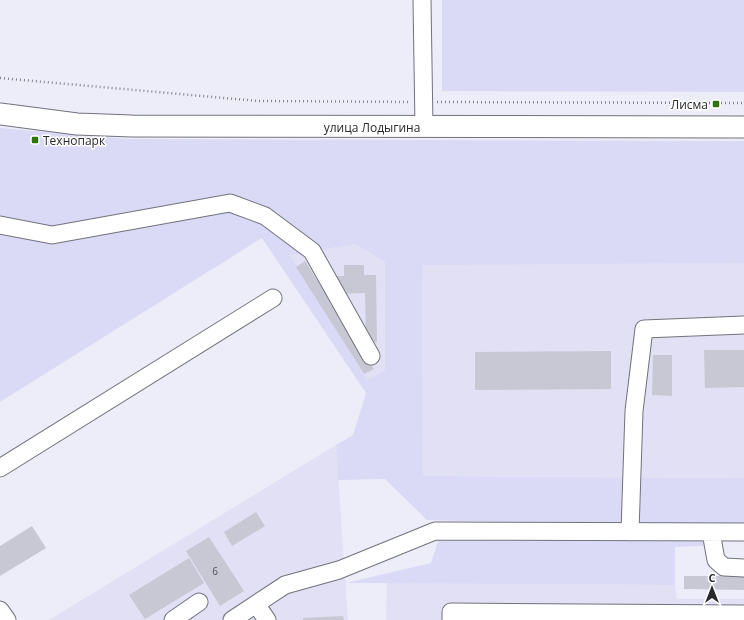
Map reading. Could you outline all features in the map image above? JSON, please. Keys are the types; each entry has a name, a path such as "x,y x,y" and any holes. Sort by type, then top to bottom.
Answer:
{"main road":[{"name":"улица Лодыгина","path":"0,114 22,118 85,124 424,127 744,127"}],"lane":[{"path":"422,0 424,127"},
{"path":"0,225 52,235 230,203 266,216 312,251 371,356"},
{"path":"0,468 273,298"},
{"path":"630,532 634,411 644,329 744,325"},
{"path":"232,620 285,585 339,570 435,531 744,532"},
{"path":"711,532 716,560 724,567 744,568"},
{"path":"173,620 199,602"},
{"path":"256,604 267,620"},
{"path":"0,610 7,620"},
{"path":"451,620 451,612 744,614"}],"path":[{"path":"0,78 258,101 744,103"}],"shaded area":[{"path":"442,0 744,0 744,92 442,91"},
{"path":"0,128 129,139 744,141 744,263 422,265 423,476 744,478 744,529 427,520 385,479 338,480 336,445 353,435 366,393 262,238 0,402","holes":["355,244 385,262 385,370 367,380 290,255"]},
{"path":"355,244 385,262 386,370 367,380 289,255"},
{"path":"744,263 744,478 423,476 422,264"},
{"path":"336,445 348,620 49,620"},
{"path":"704,538 708,546 675,547 675,585 346,583 431,563 438,541"},
{"path":"387,583 675,585 677,599 744,599 744,620 386,620"}],"building":[{"path":"305,261 374,369 364,374 296,267"},
{"path":"344,265 364,265 364,275 376,275 377,342 366,343 365,293 338,294 336,276 344,276"},
{"path":"704,350 744,350 744,387 705,388"},
{"path":"611,351 611,389 475,390 475,352"},
{"path":"653,355 672,355 672,396 652,395"},
{"path":"256,512 265,526 232,546 224,532"},
{"path":"32,526 46,548 0,576 0,546"},
{"path":"209,537 244,591 220,606 186,551"},
{"path":"189,558 204,583 145,619 129,595"},
{"path":"684,576 744,576 744,590 684,589"},
{"path":"343,616 344,620 303,620 303,618"}],"place":[{"name":"Лисма","path":"716,104"},
{"name":"Технопарк","path":"35,140"}]}
